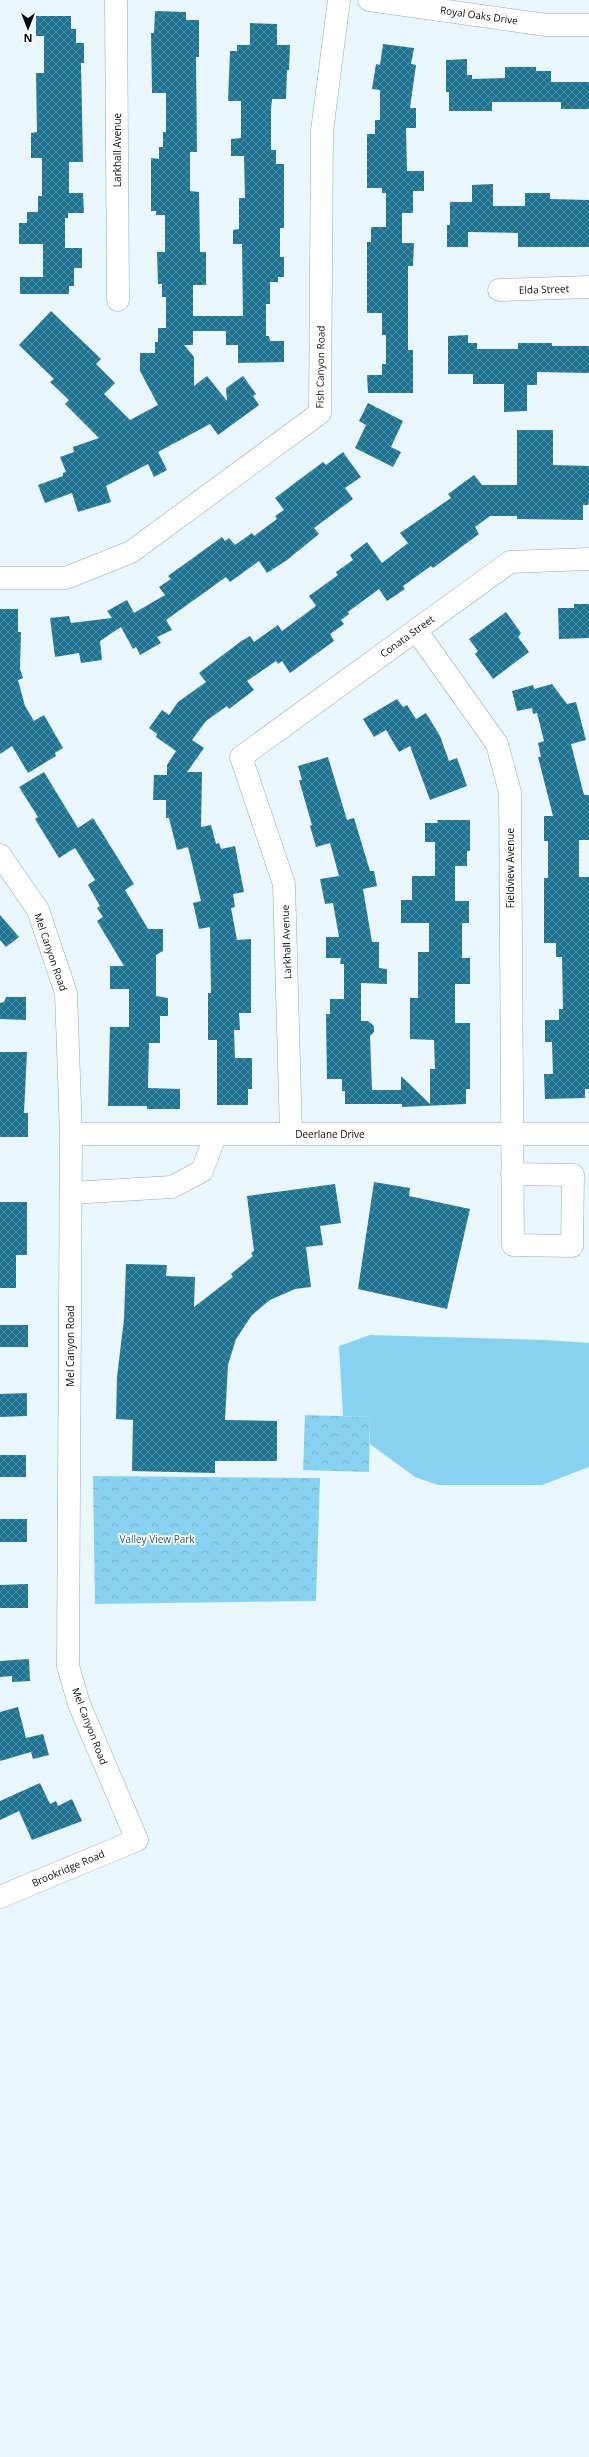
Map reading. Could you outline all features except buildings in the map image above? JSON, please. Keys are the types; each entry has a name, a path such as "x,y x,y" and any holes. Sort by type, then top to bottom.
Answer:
{"street":[{"name":"Larkhall Avenue","path":"116,0 118,300"},
{"name":"Fish Canyon Road","path":"0,578 66,578 131,552 320,414 322,131 339,0"},
{"name":"Royal Oaks Drive","path":"369,0 546,25 589,25"},
{"name":"Elda Street","path":"500,290 589,288"},
{"name":"Conata Street","path":"241,758 510,562 589,559"},
{"name":"Fieldview Avenue","path":"416,630 497,744 510,792 512,1174"},
{"name":"Larkhall Avenue","path":"241,758 284,884 291,1134"},
{"name":"Mel Canyon Road","path":"0,855 38,910 66,993 71,1134 68,1666 79,1704 136,1840"},
{"name":"Deerlane Drive","path":"71,1134 589,1134"},
{"path":"70,1193 172,1187 202,1171 216,1134"},
{"name":"Brookridge Road","path":"0,1897 136,1840"}],"green space":[{"path":"370,1335 546,1340 589,1343 589,1467 542,1485 438,1485 415,1477 370,1444 370,1417 343,1416 339,1346"},
{"path":"305,1415 370,1417 369,1472 303,1470"},
{"name":"Valley View Park","path":"93,1476 320,1478 316,1601 95,1604"}]}
